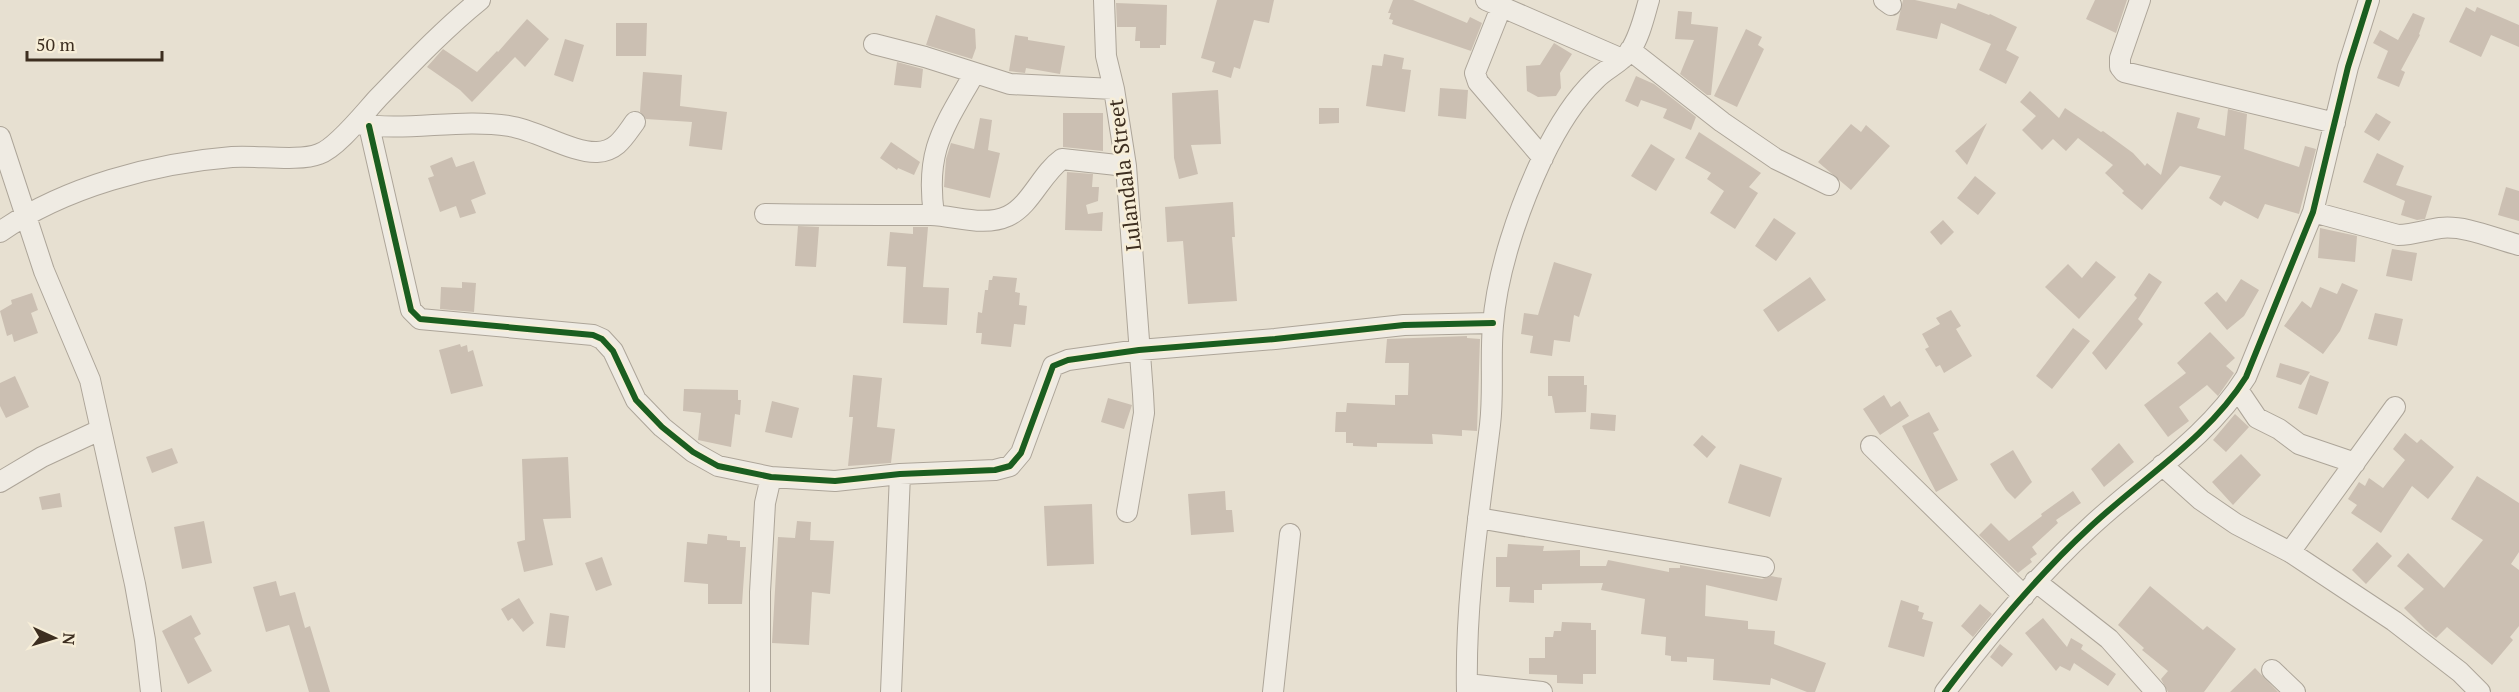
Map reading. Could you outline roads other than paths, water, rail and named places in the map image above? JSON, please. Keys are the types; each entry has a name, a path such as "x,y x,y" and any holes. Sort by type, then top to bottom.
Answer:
{"street":[{"path":"0,232 27,214 104,182 201,159 254,156 297,157 319,154 362,125 426,50 460,16 480,0"},
{"name":"Lulandala Street","path":"1104,0 1106,56 1114,89 1126,166 1144,413 1127,512"},
{"path":"1542,692 1467,688 1470,577 1491,421 1493,323 1506,257 1522,208 1543,158 1577,99 1595,79 1626,54 1641,27 1649,0"},
{"path":"2140,0 2120,58 2120,67 2124,72 2335,123"},
{"path":"1945,692 2030,588 2089,527 2212,421 2238,390 2262,340 2313,212 2348,67 2369,0"},
{"path":"1543,158 1478,82 1475,73 1494,3 1626,54 1776,159 1829,185"},
{"path":"874,44 925,57 1010,84 1114,89"},
{"path":"934,215 931,169 937,142 974,74"},
{"path":"362,125 477,123 511,126 538,133 582,150 595,152 609,150 618,145 635,122"},
{"path":"362,125 411,310 420,319 593,335 602,339 613,351 636,400 662,427 693,452 718,466 771,477 835,481 900,474 995,470 1010,466 1021,453 1053,366 1068,360 1139,350 1275,339 1404,325 1493,323"},
{"path":"0,137 44,271 90,380 135,584 151,692"},
{"path":"765,214 934,215 970,220 996,220 1010,215 1062,159 1126,166"},
{"path":"2313,212 2398,235 2413,235 2442,228 2464,230 2519,245"},
{"path":"2238,390 2257,418 2299,444 2355,464"},
{"path":"2290,552 2395,407"},
{"path":"0,482 42,457 100,430"},
{"path":"1871,446 2030,588 2109,639 2156,692"},
{"path":"2162,465 2210,506 2236,524 2290,552 2394,621 2460,672 2480,692"},
{"path":"891,692 900,474"},
{"path":"760,692 760,592 765,503 771,477"},
{"path":"1478,519 1764,567"},
{"path":"1274,692 1290,534"},
{"path":"2272,670 2295,692"}]}
